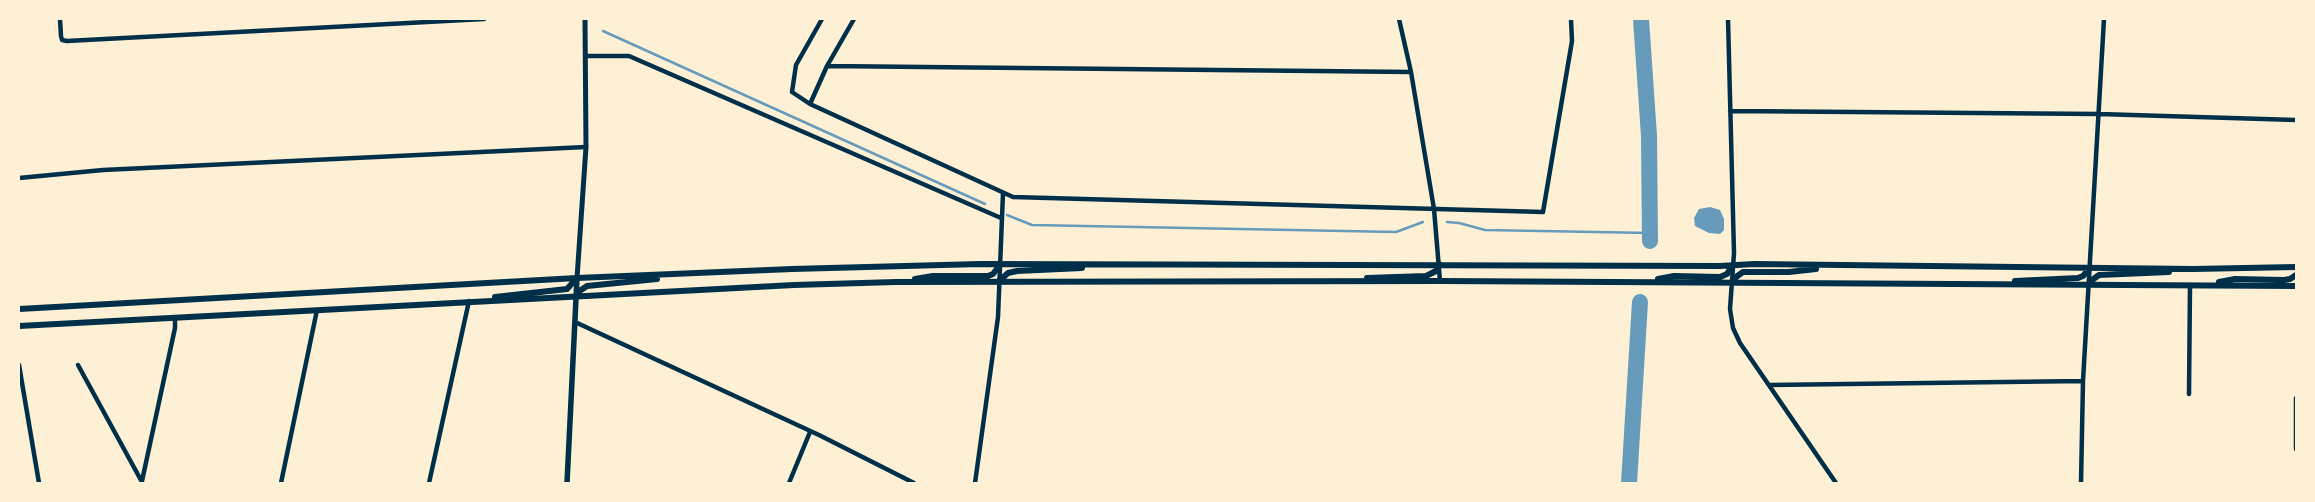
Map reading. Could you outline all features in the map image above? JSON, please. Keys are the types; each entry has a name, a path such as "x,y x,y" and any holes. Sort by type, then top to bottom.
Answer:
{"main road":[{"path":"1344,281 1376,276 1426,276 1436,271 1439,264"},
{"path":"19,309 577,278 792,269 1000,265 1439,264 2193,269 2296,267"},
{"path":"896,282 933,276 988,276 993,274 1000,265"},
{"path":"999,281 1008,273 1016,271 1070,270 1101,265"},
{"path":"1639,282 1674,276 1720,277 1727,274 1733,265"},
{"path":"1733,282 1743,272 1789,272 1840,267"},
{"path":"1984,284 2036,278 2078,278 2090,268"},
{"path":"2088,285 2099,275 2151,274 2193,269"},
{"path":"576,297 578,292 587,286 639,282 675,275"},
{"path":"2201,285 2235,279 2284,280 2296,275"},
{"path":"567,483 577,278"},
{"path":"469,301 510,294 567,289 577,278"},
{"path":"19,326 175,319 469,301 794,285 896,282 1440,281 2296,286"}],"street":[{"path":"60,19 62,40 67,41 484,19"},
{"path":"577,278 586,147 585,19"},
{"path":"822,19 796,65 792,92 810,104 1013,197 1544,212 1572,41 1571,19"},
{"path":"810,104 827,66 854,19"},
{"path":"1399,19 1411,72 1434,209 1440,281"},
{"path":"1728,19 1733,265 1730,309 1733,328 1740,343 1836,483"},
{"path":"2081,483 2083,381 2104,19"},
{"path":"586,56 629,56 1001,218"},
{"path":"827,66 1411,72"},
{"path":"1730,112 2099,114 2296,120"},
{"path":"19,178 103,170 586,147"},
{"path":"975,483 993,361 1003,193"},
{"path":"2189,394 2190,285"},
{"path":"429,483 469,301"},
{"path":"281,483 317,310"},
{"path":"143,482 175,328 175,319"},
{"path":"575,322 810,432 904,481 914,483"},
{"path":"19,364 40,483"},
{"path":"78,365 143,482"},
{"path":"1769,385 2083,381"},
{"path":"2296,398 2296,449"},
{"path":"789,483 810,432"}],"water":[{"path":"1710,207 1720,210 1724,219 1724,230 1720,234 1709,233 1695,226 1694,218 1699,209"}],"waterway":[{"path":"1641,19 1649,136 1650,241"},
{"path":"603,31 985,204"},
{"path":"1007,215 1032,225 1396,232 1423,222"},
{"path":"1447,222 1485,230 1650,233"},
{"path":"1629,483 1640,302"}]}
